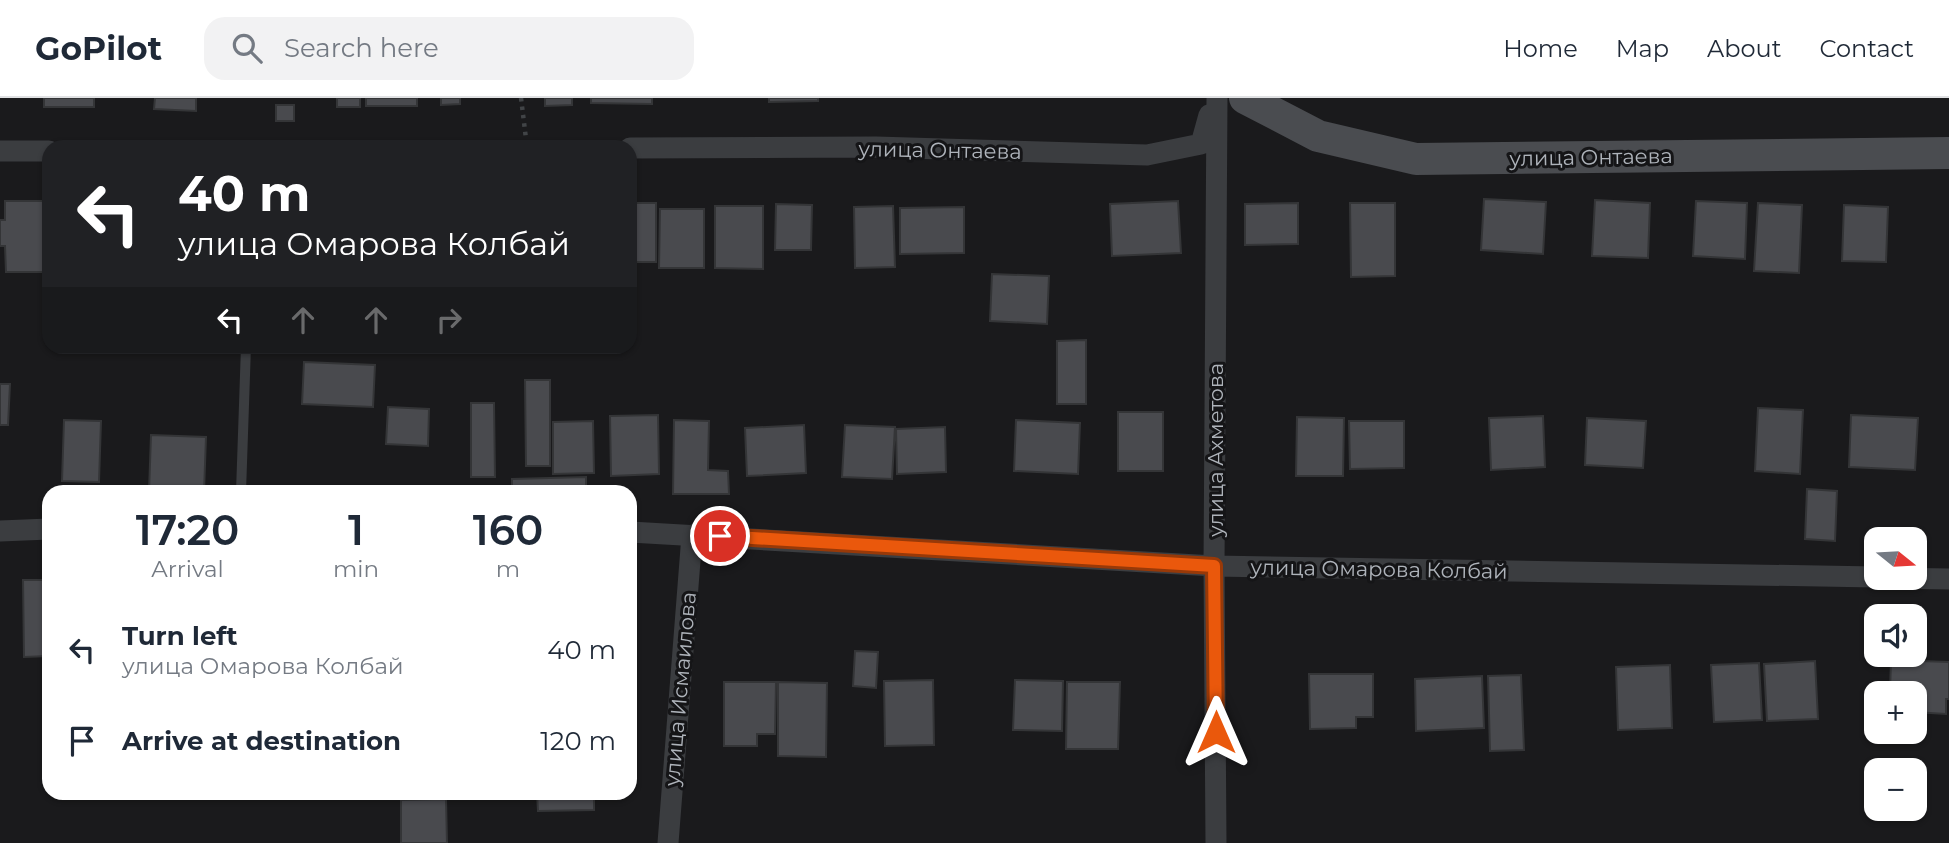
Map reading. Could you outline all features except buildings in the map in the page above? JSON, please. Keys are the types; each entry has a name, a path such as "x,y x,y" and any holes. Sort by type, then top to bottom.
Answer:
{"main road":[{"name":"улица Онтаева","path":"1245,98 1318,136 1416,159 1949,153"}],"street":[{"name":"улица Онтаева","path":"637,148 876,147 1147,155 1201,144 1215,98"},
{"name":"улица Ахметова","path":"1215,98 1216,843"},
{"path":"0,151 42,151"},
{"path":"0,531 42,529"},
{"name":"улица Омарова Колбай","path":"637,532 1214,566 1864,577"},
{"name":"улица Исмаилова","path":"668,843 692,535"},
{"path":"1927,579 1949,579"}],"lane":[{"path":"241,485 246,354"}],"path":[{"path":"521,98 526,140"}],"route":[{"path":"720,536 1214,566 1216,732"}]}
